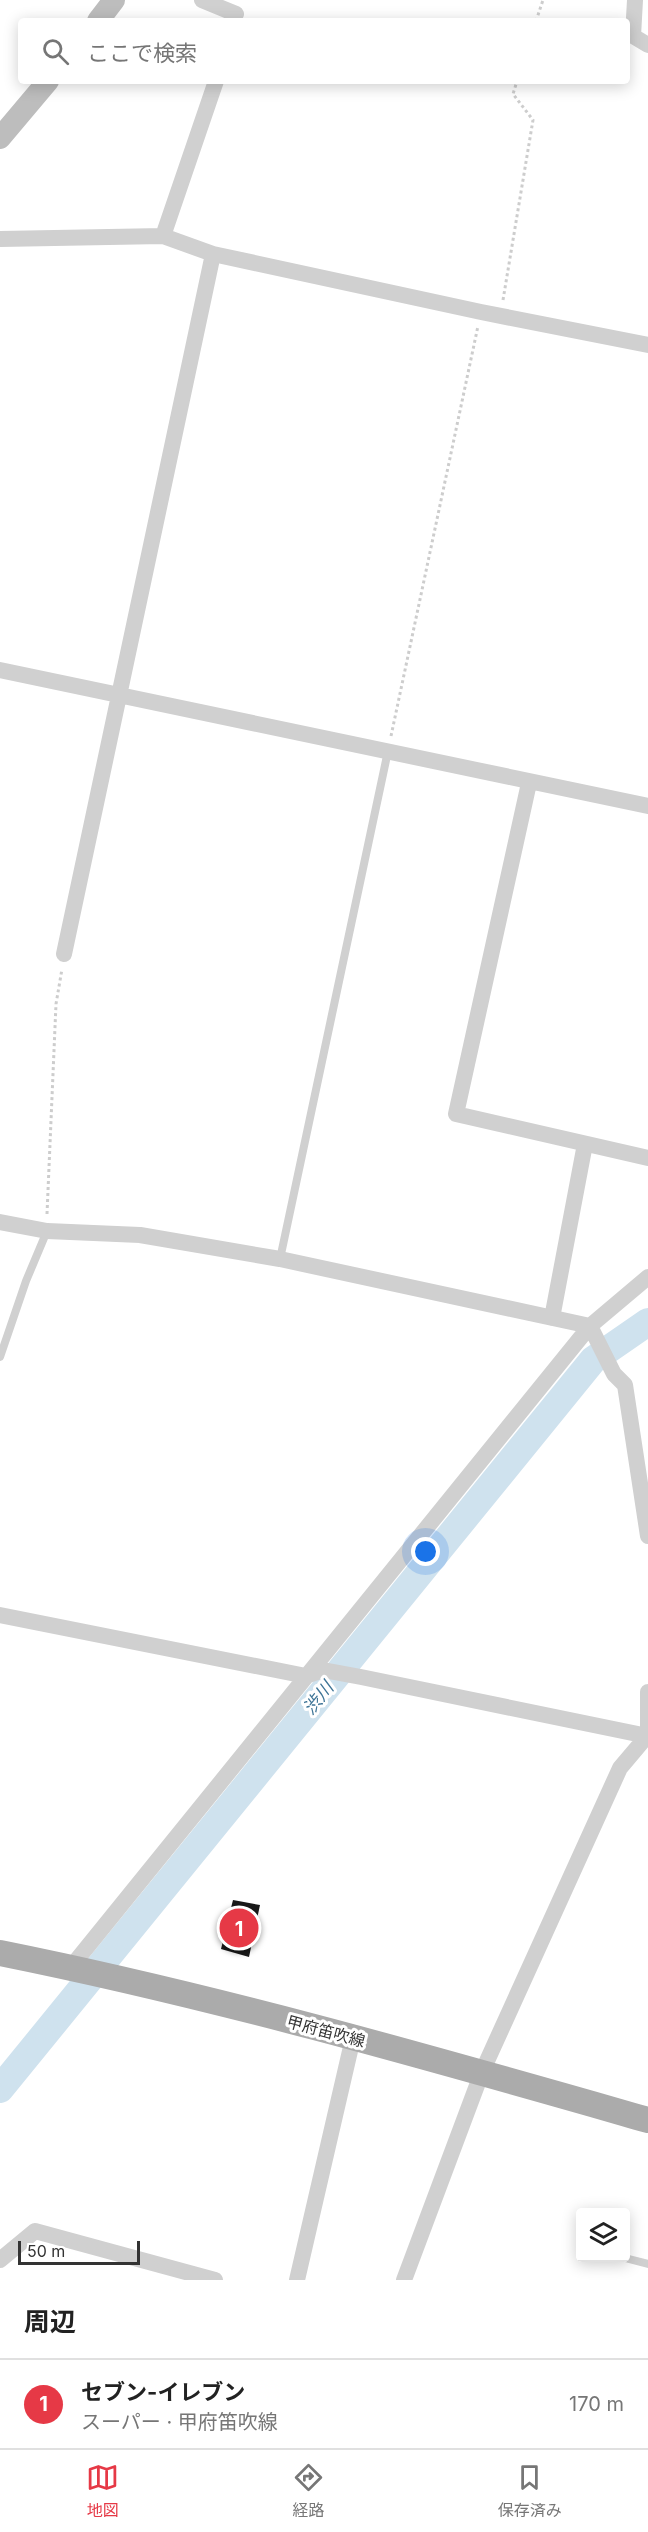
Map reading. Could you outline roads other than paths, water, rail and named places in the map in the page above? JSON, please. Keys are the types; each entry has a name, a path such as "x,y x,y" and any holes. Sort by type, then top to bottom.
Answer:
{"main road":[{"path":"100,18 114,0"},
{"path":"0,138 45,84"},
{"name":"甲府笛吹線","path":"0,1953 126,1979 482,2072 648,2120"}],"street":[{"path":"202,0 237,12"},
{"path":"635,0 633,36 648,45"},
{"path":"163,236 215,84"},
{"path":"0,239 163,236 213,254 500,316 648,345"},
{"path":"64,954 213,254"},
{"path":"0,670 388,751 529,783 648,806"},
{"path":"529,783 456,1114 648,1158"},
{"path":"552,1318 585,1144"},
{"path":"0,1222 47,1231 140,1235 280,1259 552,1318 592,1333 614,1374 625,1386 648,1536"},
{"path":"76,1968 306,1676 592,1333 648,1277"},
{"path":"0,1615 306,1676 323,1671 361,1677 648,1736"},
{"path":"404,2280 482,2072 620,1768 648,1736 648,1692"},
{"path":"297,2280 353,2038"},
{"path":"0,2260 35,2231 215,2280"}],"lane":[{"path":"280,1259 388,751"},
{"path":"0,1357 26,1281 47,1231"},
{"path":"630,2259 648,2264"}],"waterway":[{"name":"渋川","path":"0,2089 593,1360 648,1322"}],"place":[{"name":"セブン-イレブン","path":"239,1928"}]}
